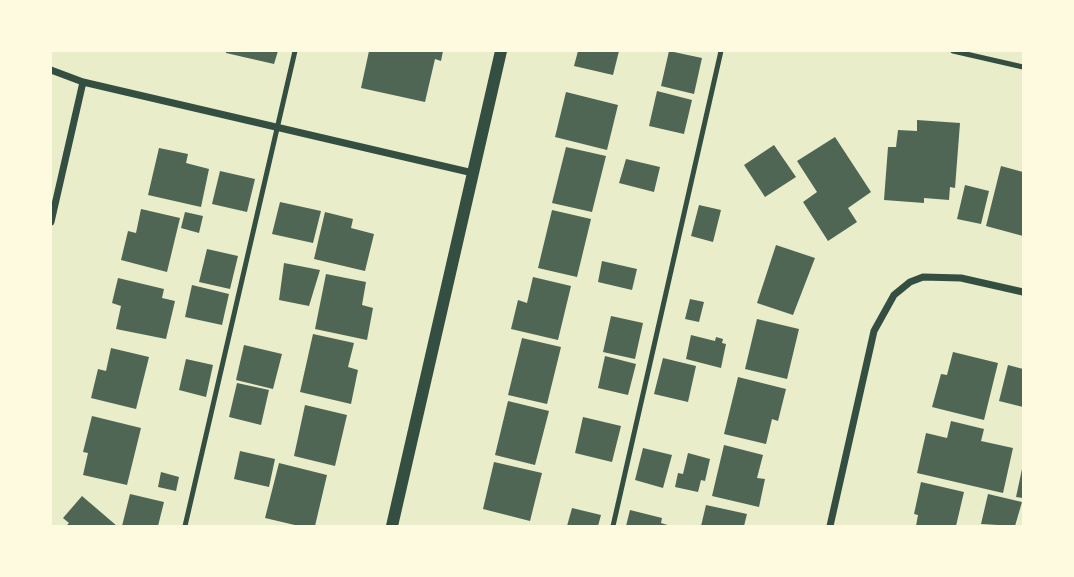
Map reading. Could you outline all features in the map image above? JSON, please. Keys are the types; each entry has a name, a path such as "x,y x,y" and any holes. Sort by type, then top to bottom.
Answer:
{"street":[{"path":"392,526 501,51"},
{"path":"51,70 83,82 473,173"},
{"path":"51,222 83,82"},
{"path":"830,526 874,331 894,295 910,282 923,277 961,278 1023,292"}],"lane":[{"path":"185,526 295,51"},
{"path":"613,526 721,51"},
{"path":"953,51 1023,67"}],"building":[{"path":"226,51 278,51 274,64"},
{"path":"369,51 443,51 441,61 435,59 425,102 361,88"},
{"path":"578,51 619,51 613,75 574,66"},
{"path":"669,51 702,58 694,94 661,86"},
{"path":"657,91 692,100 684,134 649,126"},
{"path":"566,92 618,105 607,150 555,137"},
{"path":"917,120 960,123 955,188 950,187 949,200 924,198 924,203 884,200 888,147 896,147 898,130 917,131"},
{"path":"835,137 871,192 848,208 857,222 828,241 803,202 817,192 797,161"},
{"path":"774,145 796,177 765,197 744,165"},
{"path":"566,147 606,156 592,212 552,203"},
{"path":"159,148 188,154 186,163 209,169 201,207 148,195"},
{"path":"626,159 660,167 654,192 619,183"},
{"path":"1001,166 1023,172 1023,236 986,226"},
{"path":"220,171 255,179 247,212 212,204"},
{"path":"965,185 989,191 981,224 957,219"},
{"path":"280,202 321,211 313,243 272,234"},
{"path":"699,205 721,210 713,242 691,236"},
{"path":"141,209 180,218 167,272 121,260 128,231 136,233"},
{"path":"552,210 591,219 577,277 538,268"},
{"path":"185,212 203,216 199,233 181,228"},
{"path":"325,212 353,219 351,228 374,234 365,271 314,259"},
{"path":"776,245 815,258 793,315 757,303"},
{"path":"207,249 238,256 230,289 199,282"},
{"path":"602,261 637,269 632,290 598,282"},
{"path":"284,263 320,270 309,306 279,300"},
{"path":"326,274 366,282 362,305 373,308 367,340 315,329"},
{"path":"533,277 571,286 558,340 511,329 518,300 527,303"},
{"path":"118,278 164,289 162,298 175,301 166,339 116,329 121,306 112,303"},
{"path":"192,285 229,294 222,325 185,317"},
{"path":"690,299 704,302 699,322 685,319"},
{"path":"611,316 643,323 635,359 603,352"},
{"path":"757,319 799,329 787,379 745,369"},
{"path":"313,334 354,343 348,367 358,370 351,404 300,392"},
{"path":"691,335 715,341 716,337 723,339 722,343 726,344 721,368 686,359"},
{"path":"522,338 561,347 547,404 508,395"},
{"path":"244,345 282,354 273,389 236,380"},
{"path":"111,348 149,357 136,409 91,398 98,369 106,371"},
{"path":"953,352 998,363 984,420 932,407 941,374 947,375"},
{"path":"605,356 636,364 628,395 598,388"},
{"path":"663,358 696,366 688,402 654,394"},
{"path":"186,359 213,365 206,397 179,390"},
{"path":"1008,365 1023,369 1023,407 999,401"},
{"path":"738,377 786,389 778,421 772,419 766,444 724,434"},
{"path":"237,383 269,390 261,425 229,417"},
{"path":"508,401 549,411 535,465 495,455"},
{"path":"305,405 347,415 335,466 294,456"},
{"path":"92,416 141,428 127,485 83,475 88,453 83,452"},
{"path":"583,417 621,426 612,462 575,453"},
{"path":"951,421 984,429 981,441 1013,448 1003,493 917,473 926,433 947,438"},
{"path":"724,445 763,455 757,478 765,479 759,507 712,496"},
{"path":"643,448 672,455 663,488 635,480"},
{"path":"240,451 275,459 269,487 234,479"},
{"path":"688,453 710,459 705,481 701,480 698,492 675,487 678,473 683,474"},
{"path":"494,462 542,473 530,521 483,509"},
{"path":"279,463 327,475 315,526 299,526 265,518"},
{"path":"1023,469 1023,498 1016,497"},
{"path":"161,472 179,477 176,491 158,487"},
{"path":"921,482 964,492 956,526 916,526 918,515 914,514"},
{"path":"130,494 164,502 158,526 122,526"},
{"path":"988,494 1022,502 1015,526 981,524"},
{"path":"82,496 117,526 66,526 69,523 63,518"},
{"path":"706,505 747,514 744,526 701,526"},
{"path":"572,508 601,515 598,526 567,526"},
{"path":"630,510 662,518 661,523 671,526 626,526"}]}
